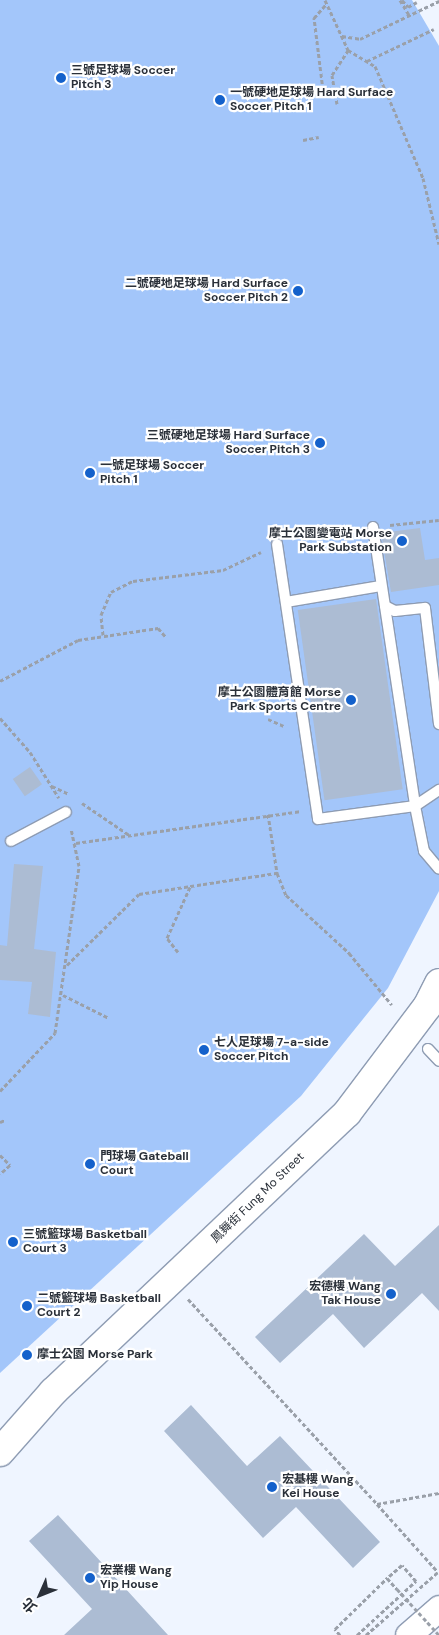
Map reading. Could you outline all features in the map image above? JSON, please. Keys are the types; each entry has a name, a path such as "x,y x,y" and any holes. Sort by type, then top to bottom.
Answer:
{"main road":[{"name":"鳳舞街 Fung Mo Street","path":"0,1452 53,1392 346,1113 427,1007 439,983"},
{"name":"鳳舞街 Fung Mo Street","path":"0,1425 53,1392"}],"street":[{"path":"408,1635 439,1608"}],"lane":[{"path":"373,527 415,806 424,851 439,869"},
{"path":"277,544 318,819 415,806 439,790"},
{"path":"286,602 381,586"},
{"path":"385,606 395,611 425,608 439,724"},
{"path":"11,841 66,812"},
{"path":"428,1049 439,1061"}],"path":[{"path":"401,0 408,8 418,2"},
{"path":"401,0 409,15"},
{"path":"342,36 360,39 439,1"},
{"path":"296,94 323,90 314,18 326,2 348,50 375,66 423,178 439,244"},
{"path":"367,61 434,28"},
{"path":"337,104 332,76 348,50"},
{"path":"303,140 319,137"},
{"path":"373,527 439,520"},
{"path":"103,635 101,615 111,592 133,581 223,570 277,544"},
{"path":"0,681 78,640 158,628 165,636"},
{"path":"0,718 30,752 66,812 76,843 79,866 63,995 55,1033 0,1091"},
{"path":"268,719 284,724 285,733"},
{"path":"52,786 59,787 129,835"},
{"path":"295,800 297,810"},
{"path":"76,843 297,810 318,819"},
{"path":"268,814 277,873 286,895 349,953 392,1005"},
{"path":"66,965 139,894 277,873"},
{"path":"178,952 167,938 190,886"},
{"path":"63,995 109,1018"},
{"path":"0,1122 5,1120"},
{"path":"0,1155 10,1165 0,1174"},
{"path":"188,1299 439,1572 366,1635"},
{"path":"377,1504 439,1492"},
{"path":"340,1635 335,1629 402,1565 416,1581 357,1635"},
{"path":"388,1578 439,1635"},
{"path":"399,1596 404,1602"}],"shaded area":[{"path":"0,0 412,0 439,46 439,891 388,988 301,1096 0,1373"}],"building":[{"path":"420,528 425,560 439,558 439,585 391,592 381,533"},
{"name":"摩士公園體育館 Morse Park Sports Centre","path":"376,599 403,789 324,800 298,610"},
{"path":"30,767 42,784 25,796 13,779"},
{"path":"14,864 43,866 34,949 56,952 50,1017 28,1014 32,982 0,980 0,945 7,946"},
{"name":"宏德樓 Wang Tak House","path":"439,1225 439,1311 422,1293 364,1348 333,1314 280,1363 255,1337 364,1234 395,1266"},
{"name":"宏基樓 Wang Kei House","path":"191,1405 247,1466 280,1436 380,1542 353,1568 296,1507 263,1538 164,1431"},
{"name":"宏業樓 Wang Yip House","path":"58,1515 168,1635 64,1635 92,1609 29,1541"}],"place":[{"name":"三號足球場 Soccer Pitch 3","path":"61,78"},
{"name":"一號硬地足球場 Hard Surface Soccer Pitch 1","path":"220,100"},
{"name":"二號硬地足球場 Hard Surface Soccer Pitch 2","path":"298,291"},
{"name":"三號硬地足球場 Hard Surface Soccer Pitch 3","path":"320,443"},
{"name":"一號足球場 Soccer Pitch 1","path":"90,473"},
{"name":"摩士公園變電站 Morse Park Substation","path":"402,541"},
{"name":"摩士公園體育館 Morse Park Sports Centre","path":"351,700"},
{"name":"七人足球場 7-a-side Soccer Pitch","path":"204,1050"},
{"name":"門球場 Gateball Court","path":"90,1164"},
{"name":"三號籃球場 Basketball Court 3","path":"13,1242"},
{"name":"宏德樓 Wang Tak House","path":"391,1294"},
{"name":"二號籃球場 Basketball Court 2","path":"27,1306"},
{"name":"摩士公園 Morse Park","path":"27,1355"},
{"name":"宏基樓 Wang Kei House","path":"272,1487"},
{"name":"宏業樓 Wang Yip House","path":"90,1578"}]}
